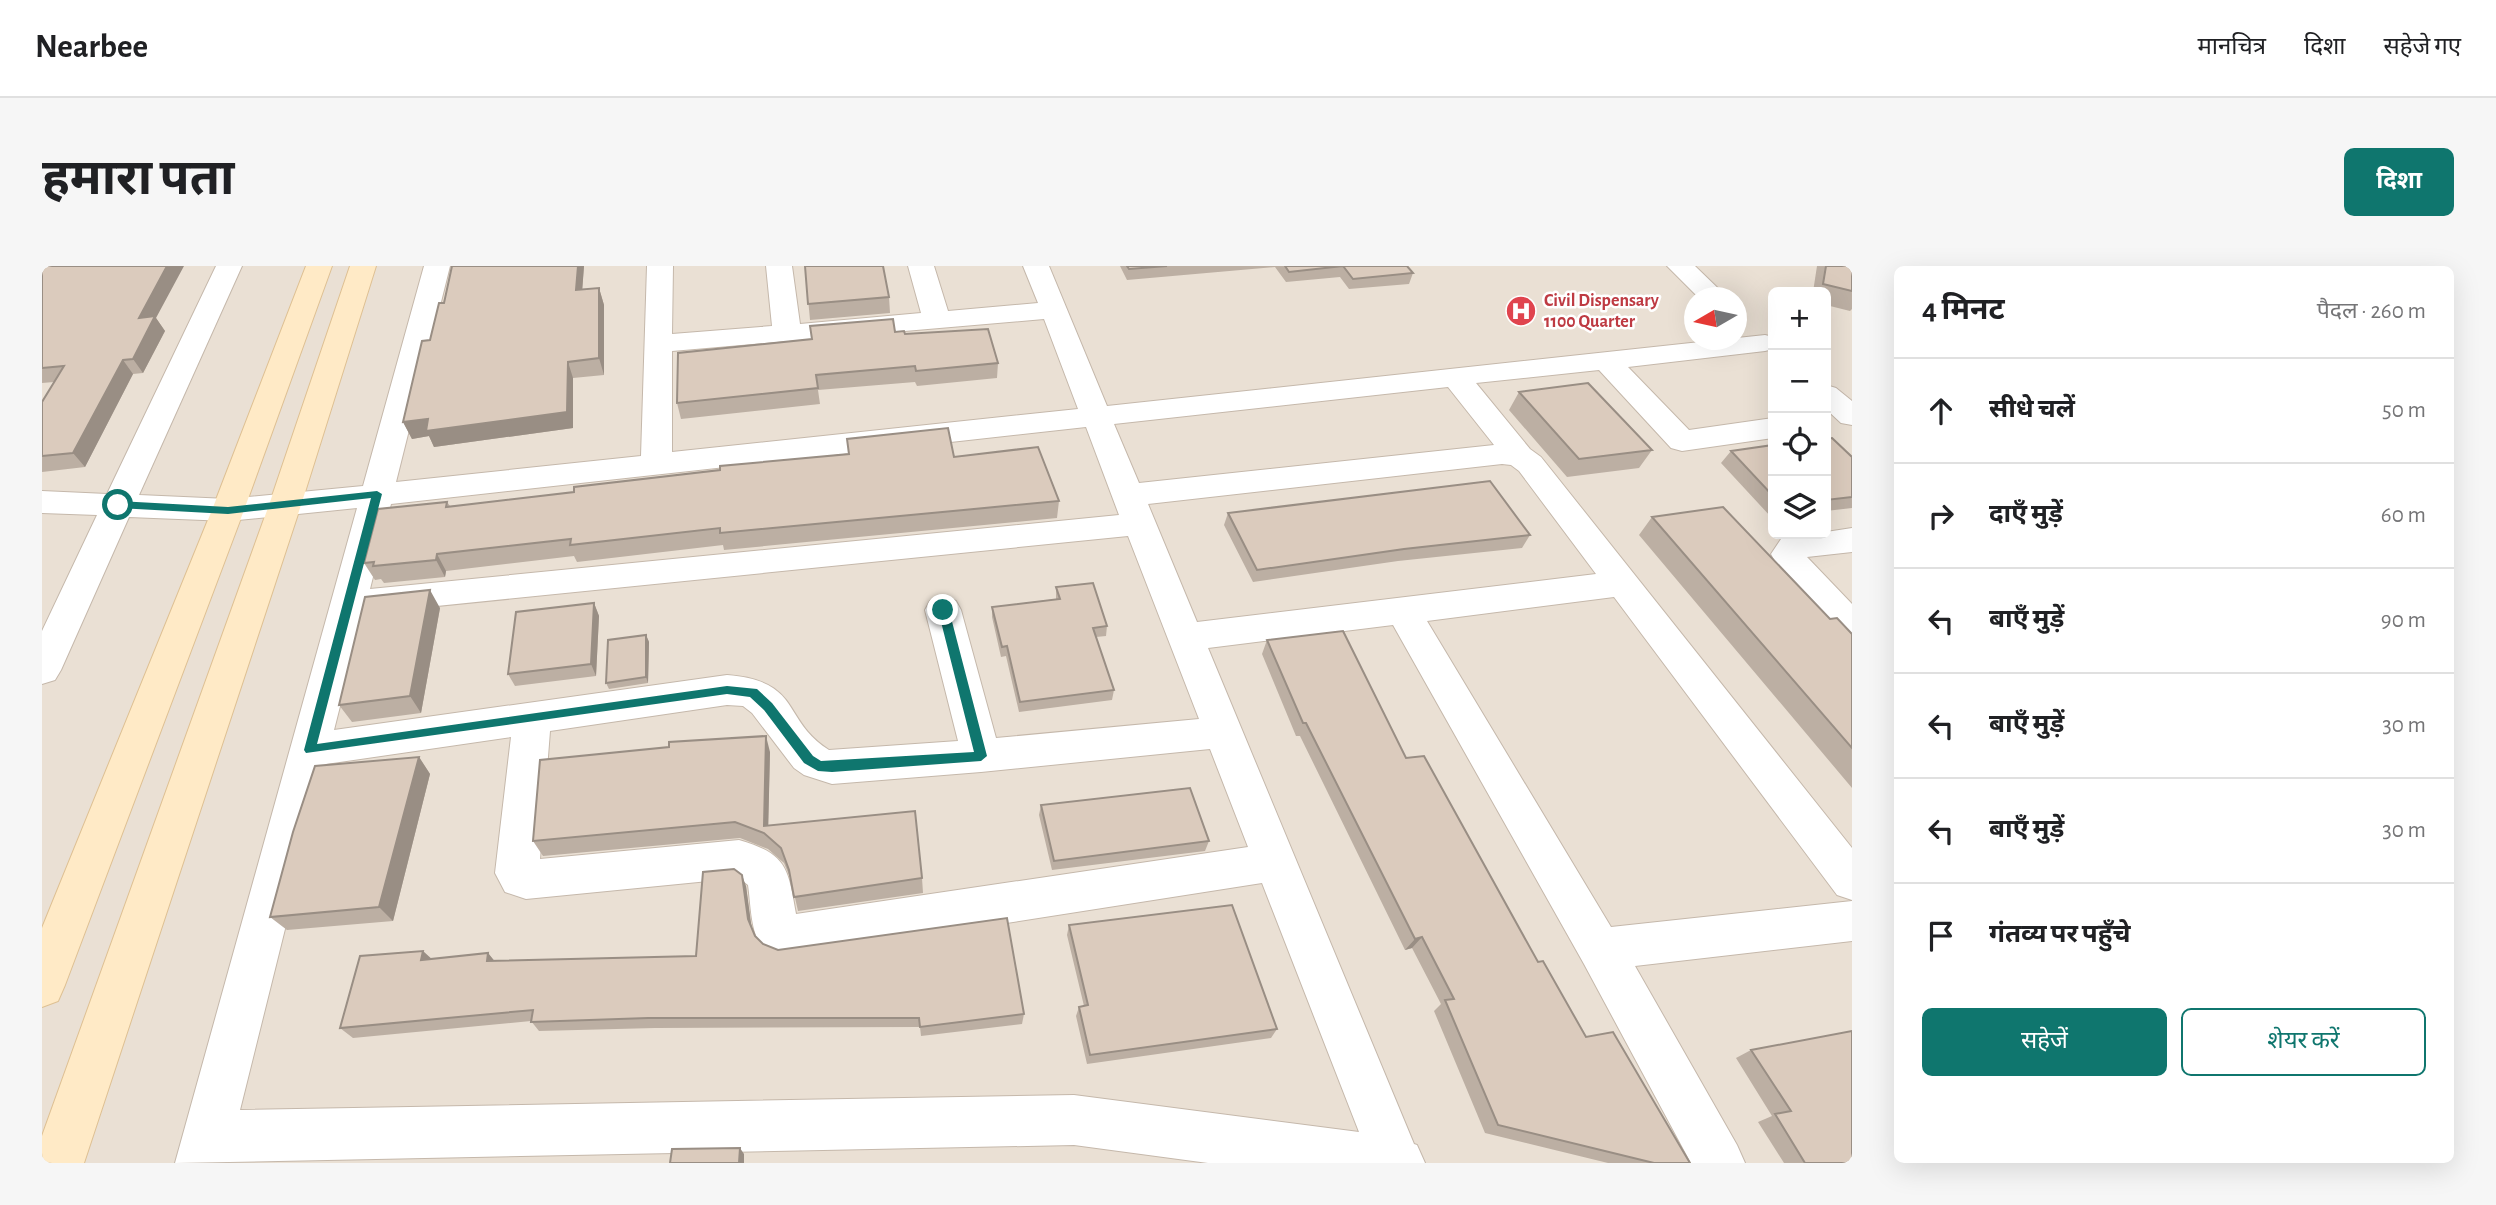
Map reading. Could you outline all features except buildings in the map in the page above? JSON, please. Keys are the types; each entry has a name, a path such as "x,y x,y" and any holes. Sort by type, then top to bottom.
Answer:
{"main road":[{"path":"42,985 228,510 319,266"},
{"path":"58,1163 285,505 363,266"}],"street":[{"path":"42,670 229,266"},
{"path":"437,266 205,1150 1074,1120 1398,1163 1274,862 1036,266"},
{"path":"656,464 660,266"},
{"path":"779,266 787,333"},
{"path":"921,266 937,320"},
{"path":"1681,266 1703,287"},
{"path":"659,344 1053,310"},
{"path":"1747,326 1768,346"},
{"path":"42,502 228,510 285,505 1606,361 1768,347"},
{"path":"1606,361 1682,440 1768,429"},
{"path":"1456,377 1519,456 1530,464 1852,881"},
{"path":"1831,398 1852,417"},
{"path":"1831,420 1852,417"},
{"path":"349,602 1134,510 1502,454 1519,456"},
{"path":"1852,540 1793,547 1788,554 1796,568 1852,626"},
{"path":"1184,637 1621,584"},
{"path":"943,610 981,756"},
{"path":"1402,610 1600,949 1719,1163"},
{"path":"310,750 727,690 753,692 768,706 808,759 818,766 981,756 1223,732"},
{"path":"532,719 517,873 520,878 526,880 739,859 753,863 768,875 777,930 782,937 1274,862"},
{"path":"1600,949 1852,921"}],"shaded area":[{"path":"42,266 1852,266 1852,1163 42,1163"}],"place":[{"name":"Civil Dispensary 1100 Quarter","path":"1521,311"}],"route":[{"path":"118,505 228,510 377,494 310,750 727,690 753,692 768,706 808,759 818,766 981,756 943,610"}]}
